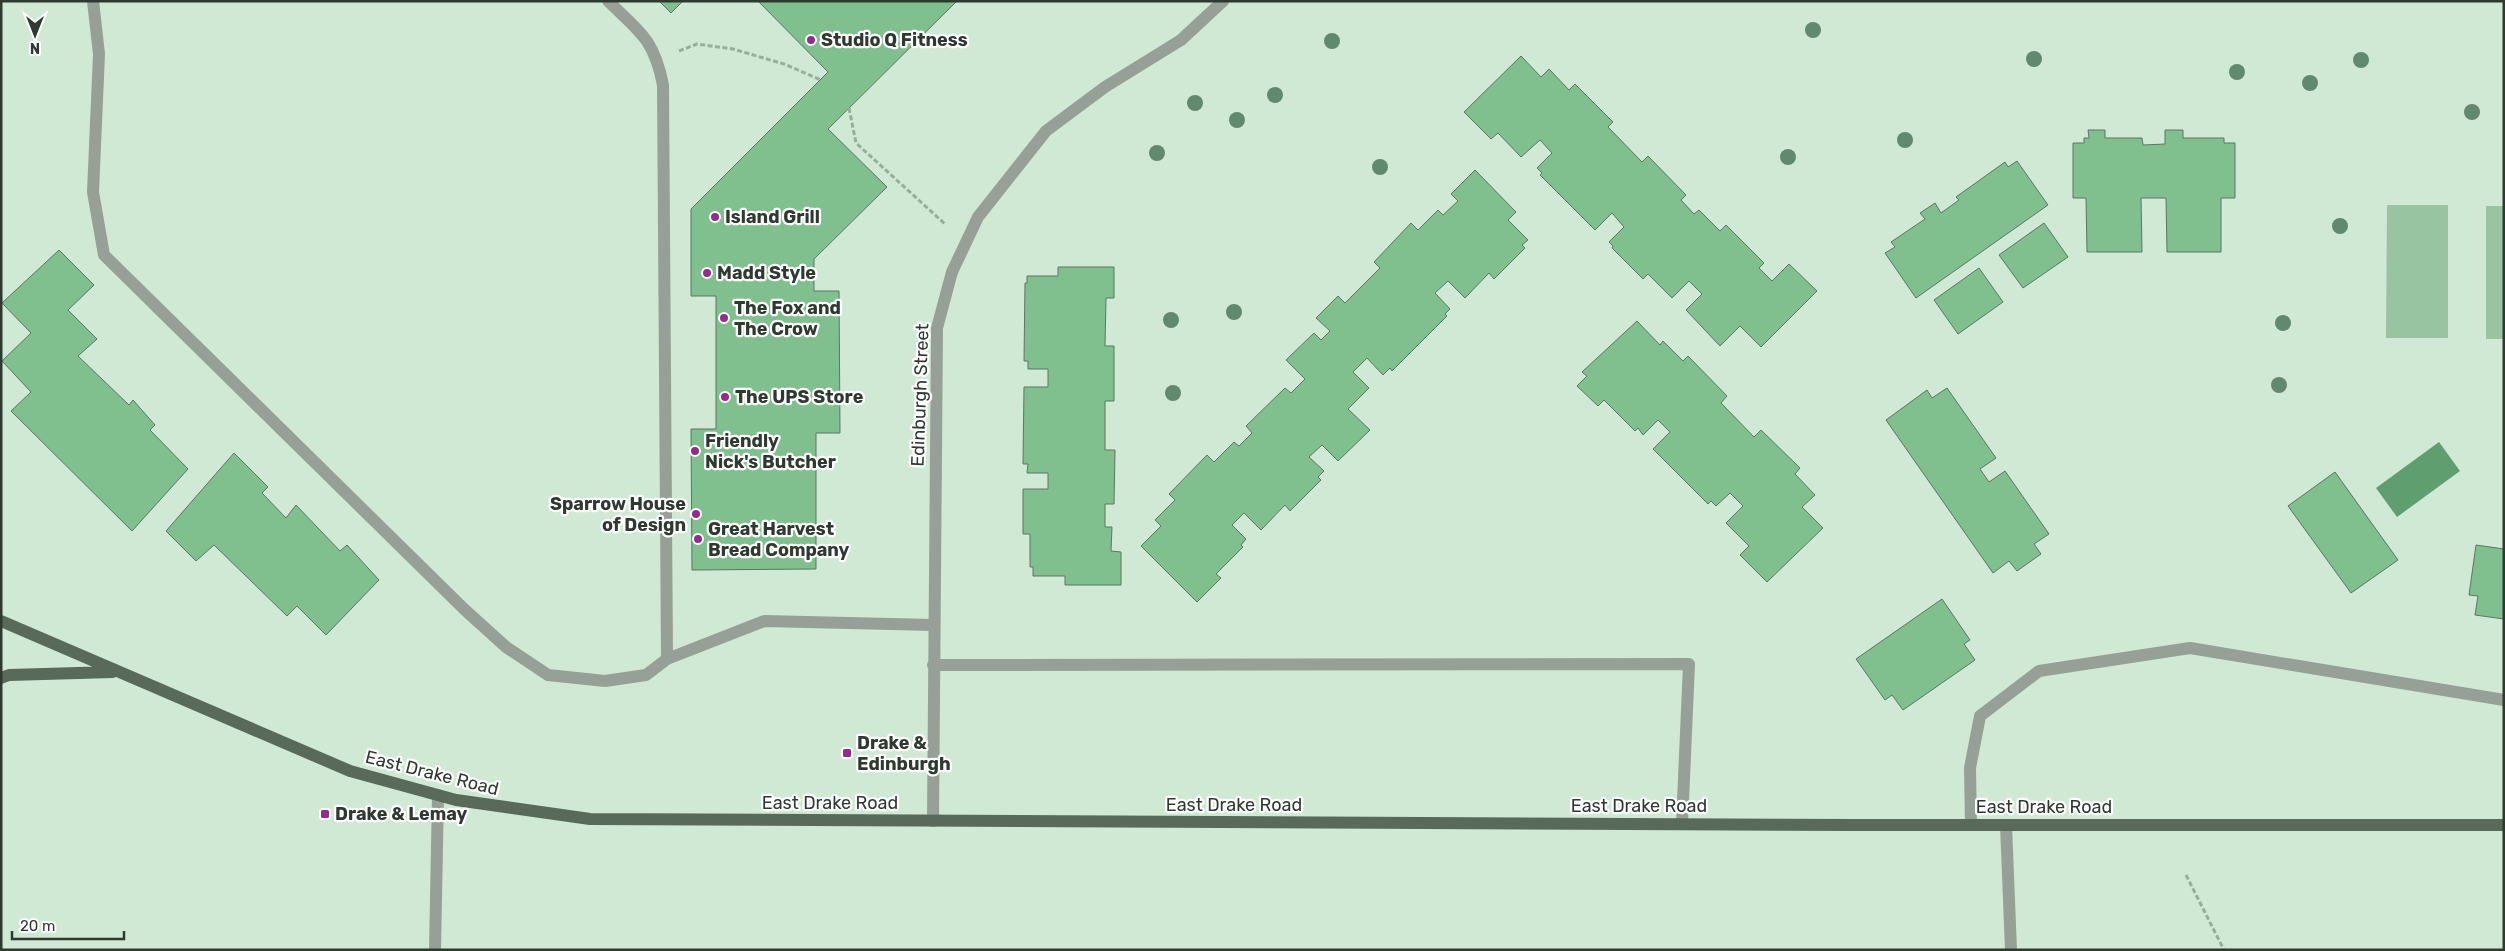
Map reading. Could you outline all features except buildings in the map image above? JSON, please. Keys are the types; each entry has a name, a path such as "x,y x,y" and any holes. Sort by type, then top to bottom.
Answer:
{"main road":[{"name":"East Drake Road","path":"1,621 350,771 438,795 530,812 578,816 590,819 1682,824 2504,824"},
{"path":"1,678 10,674 118,672"}],"street":[{"path":"93,1 99,54 93,192 104,255 464,609 506,647 548,675 605,681 646,675 667,659 764,621 933,625"},
{"path":"608,1 647,40 658,60 662,85 667,659"},
{"name":"Edinburgh Street","path":"933,821 933,625 937,328 952,272 978,217 1046,131 1105,86 1181,40 1223,1"},
{"path":"1971,824 1970,768 1980,716 2039,671 2190,648 2504,700"},
{"path":"933,664 1689,664 1682,824"},
{"path":"435,950 438,795"},
{"path":"2006,824 2011,950"}],"path":[{"path":"658,60 697,44 733,49 784,64 821,80"},
{"path":"849,108 856,143 965,242"},
{"path":"2186,874 2224,950"}],"shaded area":[{"path":"2387,205 2448,205 2448,338 2386,338"},
{"path":"2486,206 2504,206 2504,339 2486,339"},
{"path":"2439,442 2460,471 2397,517 2376,488"}],"place":[{"name":"Studio Q Fitness","path":"811,40"},
{"name":"Island Grill","path":"715,217"},
{"name":"Madd Style","path":"707,273"},
{"name":"The Fox and The Crow","path":"724,318"},
{"name":"The UPS Store","path":"725,397"},
{"name":"Friendly Nick's Butcher","path":"695,451"},
{"name":"Sparrow House of Design","path":"696,514"},
{"name":"Great Harvest Bread Company","path":"698,539"},
{"name":"Drake & Edinburgh","path":"847,753"},
{"name":"Drake & Lemay","path":"325,814"}]}
